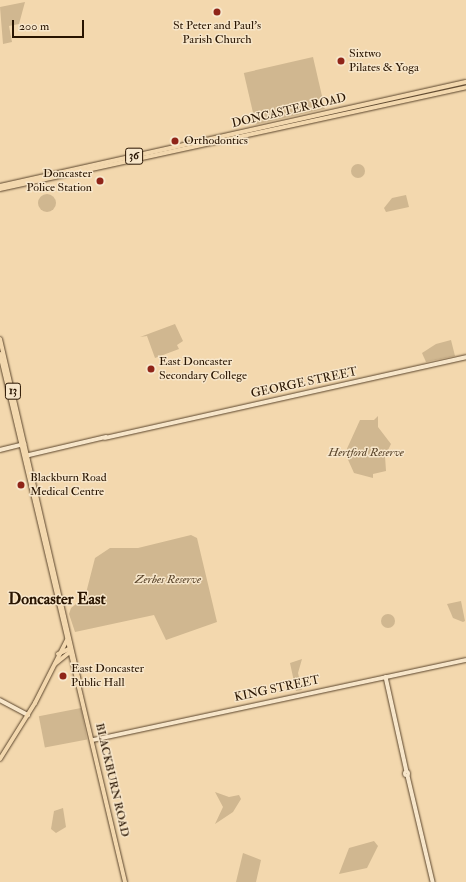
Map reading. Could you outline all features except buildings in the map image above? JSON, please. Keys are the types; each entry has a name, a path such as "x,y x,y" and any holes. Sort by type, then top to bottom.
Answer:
{"main road":[{"name":"DONCASTER ROAD","path":"256,131 454,85 466,84"},
{"name":"DONCASTER ROAD","path":"0,186 466,84"},
{"name":"DONCASTER ROAD","path":"0,190 89,167"},
{"name":"BLACKBURN ROAD","path":"0,339 23,445"},
{"name":"BLACKBURN ROAD","path":"0,354 26,456 67,640 72,648"},
{"name":"GEORGE STREET","path":"26,456 466,357"},
{"path":"0,450 23,445"},
{"name":"BLACKBURN ROAD","path":"41,523 72,648 125,882"},
{"path":"0,759 28,715 54,666 58,654 67,640"},
{"path":"58,654 72,648"},
{"path":"54,666 72,648"},
{"name":"KING STREET","path":"93,740 466,660"},
{"path":"386,677 407,772 405,775 408,776 433,882"},
{"path":"0,700 28,715"}],"green space":[{"path":"25,2 19,24 9,26 12,42 3,44 0,7"},
{"path":"313,57 325,109 256,125 244,73"},
{"path":"355,164 361,164 365,168 365,174 361,178 355,178 351,174 351,168"},
{"path":"47,194 53,197 56,203 53,209 47,212 41,209 38,203 41,197"},
{"path":"406,195 409,207 386,212 384,208 392,198"},
{"path":"175,324 183,341 177,345 179,349 155,358 147,336 140,337"},
{"path":"451,340 455,356 426,362 422,353 436,344"},
{"name":"Hertford Reserve","path":"378,416 378,427 391,444 385,456 386,471 373,474 373,478 354,473 345,453 360,420 374,420"},
{"name":"Zerbes Reserve","path":"191,535 197,538 217,622 166,640 154,615 75,632 69,614 71,608 85,597 95,558 110,548 138,548"},
{"path":"461,601 465,621 463,622 453,618 447,604"},
{"path":"388,614 393,616 395,621 393,626 388,628 383,626 381,621 383,616"},
{"path":"302,659 298,673 302,690 296,691 290,663"},
{"path":"81,708 87,739 45,748 39,716"},
{"path":"215,792 229,797 239,795 241,799 233,812 215,824 223,807"},
{"path":"63,808 66,827 56,833 51,829 54,811"},
{"path":"374,841 378,846 367,868 339,874 349,848"},
{"path":"243,853 261,860 256,882 236,882"}],"place":[{"name":"St Peter and Paul's Parish Church","path":"217,12"},
{"name":"Sixtwo Pilates & Yoga","path":"341,61"},
{"name":"Orthodontics","path":"175,141"},
{"name":"Doncaster Police Station","path":"100,181"},
{"name":"East Doncaster Secondary College","path":"151,369"},
{"name":"Blackburn Road Medical Centre","path":"21,485"},
{"name":"East Doncaster Public Hall","path":"63,676"}],"district":[{"name":"Doncaster East","path":"57,599"}]}
